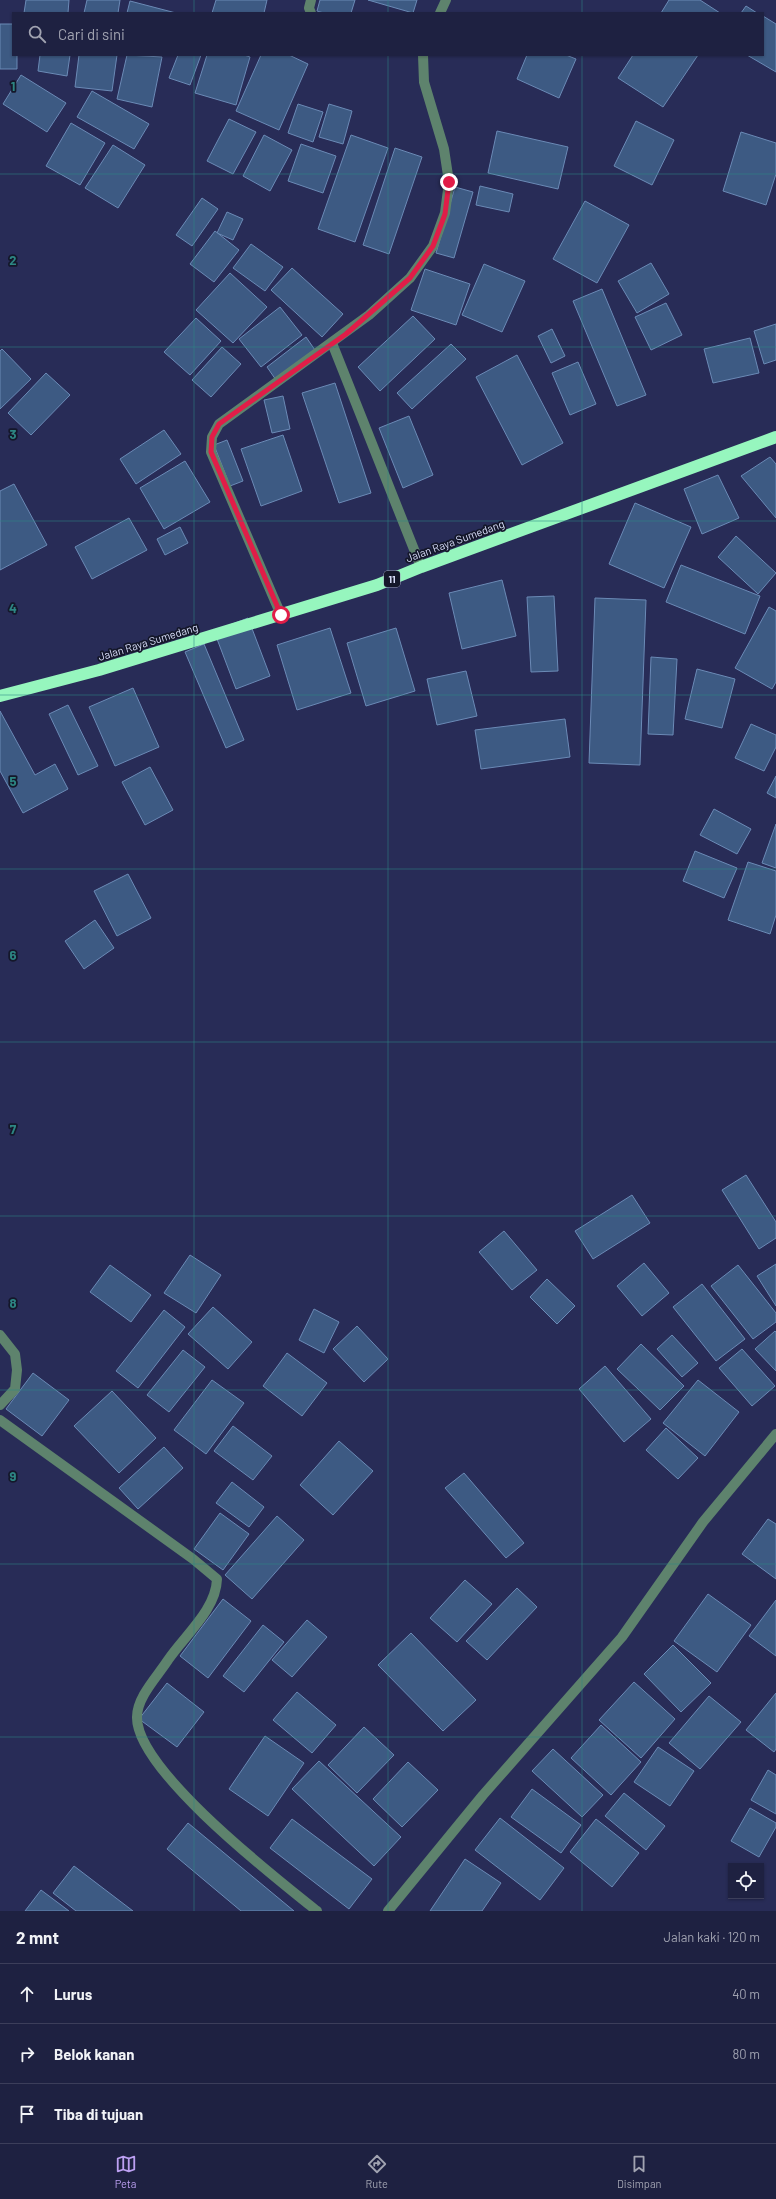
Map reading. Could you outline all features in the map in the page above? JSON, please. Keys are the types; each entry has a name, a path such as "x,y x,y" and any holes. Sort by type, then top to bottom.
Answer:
{"highway":[{"name":"Jalan Raya Sumedang","path":"0,696 99,670 377,585 421,567 776,437"}],"street":[{"path":"311,0 309,8 311,12"},
{"path":"440,12 446,0"},
{"path":"281,615 211,452 212,437 219,424 369,315 410,278 433,246 445,214 449,182 444,149 424,82 423,56"},
{"path":"332,343 421,567"},
{"path":"0,1335 15,1354 17,1370 15,1389 0,1405"},
{"path":"0,1420 193,1559 217,1578 217,1587 212,1601 170,1658 139,1704 137,1718 144,1745 173,1782 238,1847 317,1911"},
{"path":"388,1911 483,1795 622,1637 703,1522 776,1434"}],"building":[{"path":"26,0 69,0 68,12 24,12"},
{"path":"87,0 120,0 118,12 84,12"},
{"path":"216,0 267,0 264,12 212,12"},
{"path":"320,0 355,0 351,12 317,11"},
{"path":"368,0 417,0 413,12"},
{"path":"669,0 700,0 718,12 662,12"},
{"path":"130,1 172,12 127,12"},
{"path":"746,6 755,12 742,12"},
{"path":"764,17 776,24 776,72 749,56 764,56"},
{"path":"0,24 12,24 12,56 17,56 17,69 0,69"},
{"path":"40,56 70,56 67,76 38,71"},
{"path":"79,56 117,56 112,91 75,87"},
{"path":"127,56 162,57 152,107 117,99"},
{"path":"178,56 201,56 190,85 169,78"},
{"path":"207,56 250,57 236,105 195,93"},
{"path":"261,56 291,56 308,64 279,130 236,111"},
{"path":"527,56 568,56 576,59 559,98 517,79"},
{"path":"632,56 697,56 663,107 618,78"},
{"path":"21,75 66,103 47,132 3,104"},
{"path":"92,91 149,124 134,149 77,117"},
{"path":"298,104 323,112 313,142 288,133"},
{"path":"329,104 352,111 343,144 319,137"},
{"path":"229,119 256,132 233,174 207,161"},
{"path":"636,121 674,140 652,185 614,166"},
{"path":"71,123 105,143 80,185 46,166"},
{"path":"497,131 568,147 558,189 488,173"},
{"path":"741,132 776,143 776,174 766,205 723,191"},
{"path":"264,135 292,150 270,191 243,176"},
{"path":"351,135 388,148 355,242 318,229"},
{"path":"301,144 336,156 323,193 288,181"},
{"path":"113,145 145,165 118,208 85,188"},
{"path":"395,148 422,157 389,254 363,245"},
{"path":"480,186 513,194 509,212 476,205"},
{"path":"455,187 473,192 454,258 436,253"},
{"path":"202,198 218,209 192,246 176,235"},
{"path":"585,201 629,225 597,283 553,259"},
{"path":"227,212 243,219 233,240 217,233"},
{"path":"215,231 239,250 214,282 190,264"},
{"path":"251,244 283,267 265,291 233,268"},
{"path":"651,263 669,294 637,313 618,281"},
{"path":"484,264 525,281 502,332 462,315"},
{"path":"292,268 343,314 322,337 271,290"},
{"path":"425,269 470,284 456,325 411,310"},
{"path":"230,273 267,307 233,343 196,310"},
{"path":"602,289 646,395 617,406 573,301"},
{"path":"666,303 682,335 651,350 635,317"},
{"path":"280,307 302,335 261,367 239,339"},
{"path":"413,316 435,339 380,391 358,367"},
{"path":"196,318 221,341 190,375 164,352"},
{"path":"776,324 776,360 764,364 754,331"},
{"path":"552,329 565,356 551,363 538,336"},
{"path":"306,337 315,350 276,380 267,367"},
{"path":"750,338 759,373 713,383 704,349"},
{"path":"451,344 466,359 412,409 397,393"},
{"path":"222,347 241,364 211,397 192,380"},
{"path":"2,349 31,379 0,409 0,351"},
{"path":"517,355 563,443 522,465 476,377"},
{"path":"578,362 596,404 570,415 552,373"},
{"path":"46,373 70,395 31,435 8,413"},
{"path":"335,383 371,493 339,503 302,393"},
{"path":"283,396 290,429 272,433 264,400"},
{"path":"409,416 433,475 403,488 379,428"},
{"path":"164,430 181,454 136,484 120,459"},
{"path":"283,435 302,491 261,506 241,449"},
{"path":"227,440 243,481 230,486 214,445"},
{"path":"770,457 776,464 776,518 741,476"},
{"path":"185,461 210,502 164,529 140,488"},
{"path":"718,475 739,518 702,534 684,489"},
{"path":"14,484 47,545 0,570 0,491"},
{"path":"635,503 691,527 664,588 609,564"},
{"path":"129,518 147,550 92,579 75,547"},
{"path":"180,527 188,543 165,555 157,539"},
{"path":"736,536 776,573 758,594 718,557"},
{"path":"681,565 760,596 745,634 666,602"},
{"path":"502,580 516,636 462,649 449,593"},
{"path":"554,596 558,671 531,672 527,597"},
{"path":"595,598 646,600 640,765 589,763"},
{"path":"769,607 776,611 776,682 772,689 735,668"},
{"path":"248,618 270,676 236,689 214,631"},
{"path":"330,628 351,693 297,710 277,645"},
{"path":"396,628 415,691 366,706 347,643"},
{"path":"204,644 244,740 226,748 185,652"},
{"path":"651,657 677,659 673,735 648,734"},
{"path":"697,669 735,679 722,728 685,719"},
{"path":"466,671 477,716 437,725 427,679"},
{"path":"133,688 159,747 115,766 89,707"},
{"path":"68,705 98,766 78,775 49,714"},
{"path":"0,711 35,775 55,764 68,789 23,813 0,771"},
{"path":"565,719 570,757 481,769 475,730"},
{"path":"751,724 776,735 776,747 764,771 735,758"},
{"path":"150,767 173,810 145,825 122,782"},
{"path":"776,776 776,798 767,793"},
{"path":"714,809 751,829 737,854 700,835"},
{"path":"776,824 776,868 762,863"},
{"path":"695,851 737,868 724,898 683,881"},
{"path":"748,862 776,871 776,915 770,934 728,920"},
{"path":"128,874 151,918 117,936 94,891"},
{"path":"95,920 114,948 84,969 65,941"},
{"path":"746,1175 776,1222 776,1238 759,1249 722,1190"},
{"path":"632,1195 650,1223 593,1259 575,1231"},
{"path":"504,1231 537,1270 512,1290 479,1252"},
{"path":"190,1255 221,1275 196,1313 164,1293"},
{"path":"644,1263 669,1293 642,1316 617,1286"},
{"path":"776,1264 776,1306 757,1276"},
{"path":"110,1265 151,1295 131,1322 90,1292"},
{"path":"738,1265 776,1313 776,1322 753,1339 711,1286"},
{"path":"547,1279 575,1306 557,1324 530,1297"},
{"path":"702,1284 745,1339 716,1361 673,1307"},
{"path":"213,1307 252,1342 228,1369 188,1334"},
{"path":"314,1309 339,1322 324,1353 299,1340"},
{"path":"164,1310 185,1327 138,1388 116,1371"},
{"path":"357,1326 388,1359 364,1382 333,1349"},
{"path":"775,1331 776,1332 776,1371 755,1349"},
{"path":"672,1335 698,1363 682,1377 657,1349"},
{"path":"641,1344 684,1386 660,1410 617,1369"},
{"path":"742,1349 775,1386 752,1406 719,1368"},
{"path":"183,1350 205,1367 169,1412 147,1395"},
{"path":"287,1353 327,1383 302,1416 263,1386"},
{"path":"605,1366 651,1419 624,1442 579,1389"},
{"path":"33,1373 69,1400 42,1436 6,1409"},
{"path":"212,1380 244,1403 206,1454 174,1430"},
{"path":"698,1380 739,1412 705,1456 663,1423"},
{"path":"112,1391 156,1438 119,1473 74,1426"},
{"path":"233,1426 272,1456 253,1480 214,1451"},
{"path":"666,1428 698,1458 678,1479 646,1450"},
{"path":"339,1441 373,1471 333,1515 300,1485"},
{"path":"164,1447 183,1468 138,1509 119,1488"},
{"path":"464,1473 524,1543 506,1558 445,1488"},
{"path":"232,1482 264,1507 249,1527 216,1503"},
{"path":"220,1513 249,1534 223,1570 194,1549"},
{"path":"277,1516 304,1540 252,1599 225,1575"},
{"path":"768,1519 776,1524 776,1579 742,1554"},
{"path":"465,1580 492,1604 457,1642 430,1618"},
{"path":"517,1588 537,1607 487,1660 466,1641"},
{"path":"708,1594 751,1625 717,1672 674,1641"},
{"path":"223,1599 251,1621 208,1678 180,1656"},
{"path":"776,1600 776,1656 749,1636"},
{"path":"307,1620 327,1637 292,1677 272,1660"},
{"path":"263,1625 284,1642 244,1692 223,1676"},
{"path":"411,1633 476,1700 443,1731 378,1665"},
{"path":"673,1645 711,1683 681,1712 644,1674"},
{"path":"634,1682 675,1719 641,1758 599,1720"},
{"path":"167,1683 204,1712 177,1747 139,1719"},
{"path":"297,1692 336,1725 312,1753 273,1720"},
{"path":"776,1693 776,1749 774,1752 746,1730"},
{"path":"709,1696 741,1722 700,1769 669,1743"},
{"path":"601,1725 641,1762 611,1795 571,1758"},
{"path":"364,1727 394,1755 357,1793 328,1765"},
{"path":"265,1736 304,1763 268,1816 229,1789"},
{"path":"658,1747 694,1771 670,1806 634,1782"},
{"path":"553,1749 603,1795 582,1817 532,1771"},
{"path":"319,1761 401,1837 374,1866 292,1789"},
{"path":"408,1762 438,1790 402,1827 373,1799"},
{"path":"768,1770 776,1775 776,1814 751,1800"},
{"path":"532,1789 581,1825 561,1853 511,1817"},
{"path":"624,1793 665,1826 646,1850 605,1816"},
{"path":"750,1808 776,1823 776,1827 759,1857 731,1841"},
{"path":"500,1818 564,1868 540,1900 475,1850"},
{"path":"292,1819 372,1879 349,1909 270,1848"},
{"path":"596,1819 639,1853 612,1887 570,1852"},
{"path":"188,1823 294,1911 241,1911 167,1849"},
{"path":"465,1859 501,1883 482,1911 430,1911"},
{"path":"74,1866 133,1911 76,1911 53,1893"},
{"path":"41,1890 69,1911 25,1911"}],"route":[{"path":"281,615 211,452 212,437 219,424 346,334 410,278 433,246 445,214 449,182"}]}
